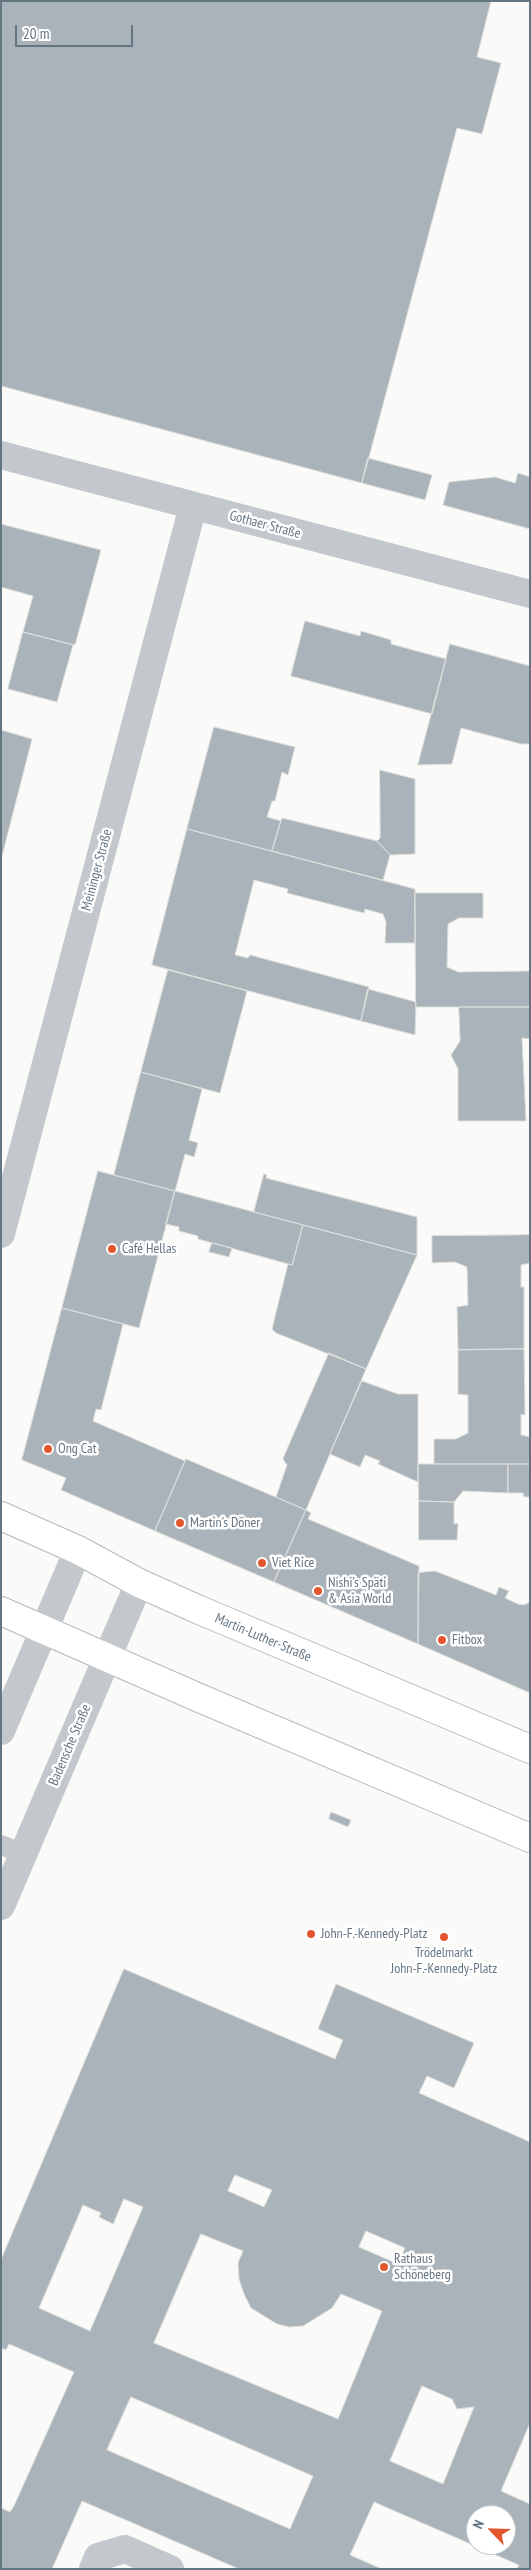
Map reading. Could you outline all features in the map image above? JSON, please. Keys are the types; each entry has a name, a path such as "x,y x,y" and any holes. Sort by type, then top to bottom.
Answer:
{"main road":[{"name":"Martin-Luther-Straße","path":"1,1516 78,1550 139,1583 351,1675 530,1749"},
{"path":"1,1611 530,1838"}],"street":[{"name":"Gothaer Straße","path":"1,455 530,594"},
{"name":"Meininger Straße","path":"1,1234 192,506"},
{"path":"1,1731 78,1550"},
{"name":"Badensche Straße","path":"1,1906 12,1849 107,1658 139,1583"},
{"path":"93,2569 98,2557 125,2549 170,2569"}],"building":[{"path":"1,1 491,1 477,57 501,63 482,134 457,128 362,483 1,386"},
{"path":"368,458 432,475 425,500 362,483"},
{"path":"518,473 530,477 530,529 443,505 449,482 495,477 515,483"},
{"path":"1,524 101,550 75,645 23,632 33,596 1,587"},
{"path":"305,621 360,636 361,631 391,640 391,644 446,659 432,714 291,676"},
{"path":"23,632 73,645 57,702 8,689"},
{"path":"450,644 530,666 530,744 521,744 461,728 452,764 418,765"},
{"path":"214,727 295,747 288,775 282,772 275,801 272,801 267,817 281,821 272,851 187,829"},
{"path":"1,730 32,739 2,856 1,856"},
{"path":"380,770 415,779 415,854 390,855 377,841 380,838"},
{"path":"282,818 377,841 390,855 383,880 272,851"},
{"path":"187,829 415,889 415,943 385,943 386,922 383,914 365,909 364,913 287,893 288,889 254,880 235,955 248,958 250,955 369,987 361,1021 152,965"},
{"path":"415,893 483,893 483,918 459,918 448,924 447,967 458,972 530,971 530,1007 416,1007"},
{"path":"168,970 247,991 220,1093 141,1072"},
{"path":"368,989 416,1002 415,1035 361,1021"},
{"path":"459,1007 530,1007 530,1039 522,1038 526,1121 458,1121 458,1069 451,1055 460,1041"},
{"path":"141,1072 202,1089 189,1140 198,1143 194,1157 185,1154 175,1191 114,1175"},
{"path":"98,1171 175,1191 139,1328 62,1308"},
{"path":"264,1174 267,1175 266,1178 417,1217 417,1255 254,1212"},
{"path":"175,1191 303,1225 292,1265 198,1239 198,1236 179,1231 179,1227 166,1224"},
{"path":"303,1225 417,1255 366,1369 276,1333 272,1329 288,1264 292,1265"},
{"path":"530,1235 530,1263 521,1265 521,1287 524,1287 524,1349 458,1350 457,1307 468,1305 467,1267 455,1262 432,1263 432,1236"},
{"path":"212,1243 232,1248 229,1257 209,1252"},
{"path":"62,1308 123,1324 101,1410 96,1409 93,1421 185,1461 155,1531 61,1490 66,1478 22,1460"},
{"path":"524,1349 525,1415 521,1414 521,1435 530,1437 530,1464 434,1464 434,1439 456,1439 468,1433 468,1395 458,1394 458,1350"},
{"path":"329,1353 366,1369 306,1510 276,1497 287,1465 283,1459"},
{"path":"362,1381 398,1394 418,1394 418,1482 378,1464 380,1461 365,1455 360,1467 330,1454"},
{"path":"186,1459 306,1510 274,1582 155,1531"},
{"path":"418,1464 508,1464 508,1493 463,1491 454,1502 419,1501"},
{"path":"508,1464 530,1464 530,1497 524,1497 523,1493 508,1493"},
{"path":"419,1501 454,1502 454,1524 458,1523 457,1540 419,1540"},
{"path":"306,1510 311,1513 308,1519 419,1566 418,1644 274,1582"},
{"path":"435,1571 496,1595 499,1587 509,1591 505,1598 518,1604 524,1605 530,1602 530,1693 418,1644 418,1573"},
{"path":"331,1812 351,1820 348,1827 329,1819"},
{"name":"Rathaus Schöneberg","path":"124,1969 335,2059 343,2040 318,2029 336,1984 474,2043 454,2088 427,2076 419,2093 530,2142 530,2423 501,2491 530,2504 530,2569 517,2569 519,2565 496,2555 516,2555 516,2505 466,2505 466,2542 374,2502 350,2555 382,2569 239,2569 82,2501 52,2569 1,2569 1,2508 10,2512 14,2506 74,2372 9,2344 6,2350 1,2348 1,2260","holes":["235,2175 272,2190 264,2207 228,2191","124,2199 143,2207 90,2331 39,2308 83,2205 101,2213 99,2217 113,2224","366,2231 405,2248 398,2264 359,2247","201,2234 243,2251 238,2263 239,2279 244,2294 251,2308 277,2324 289,2327 303,2326 332,2308 341,2294 382,2311 338,2419 154,2343","422,2386 452,2399 457,2409 474,2407 443,2484 390,2461","131,2397 313,2476 290,2529 107,2450"]}],"place":[{"name":"Café Hellas","path":"112,1249"},
{"name":"Ong Cat","path":"48,1449"},
{"name":"Martin’s Döner","path":"180,1523"},
{"name":"Viet Rice","path":"262,1563"},
{"name":"Nishi’s Späti & Asia World","path":"318,1591"},
{"name":"Fitbox","path":"442,1640"},
{"name":"John-F.-Kennedy-Platz","path":"311,1934"},
{"name":"Trödelmarkt John-F.-Kennedy-Platz","path":"444,1937"},
{"name":"Rathaus Schöneberg","path":"384,2267"}]}
